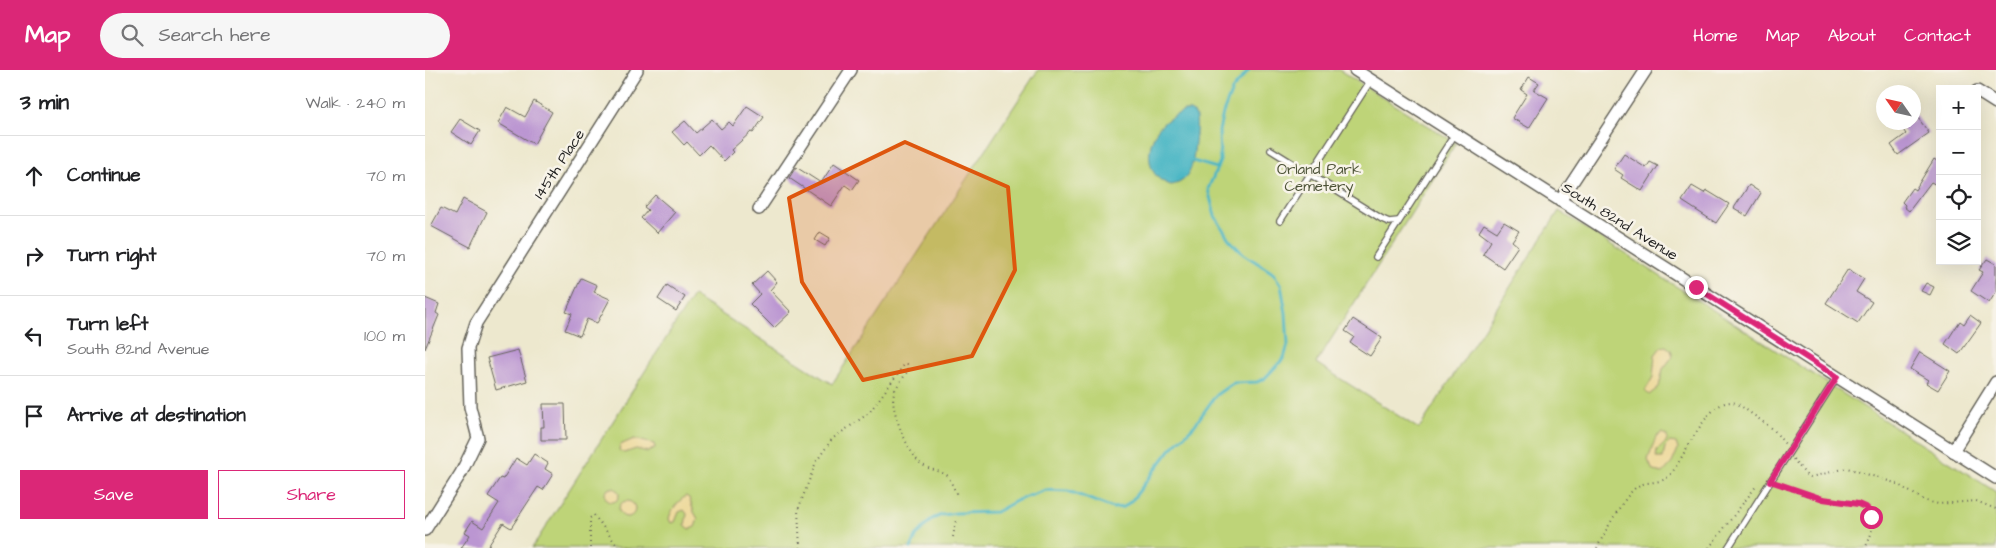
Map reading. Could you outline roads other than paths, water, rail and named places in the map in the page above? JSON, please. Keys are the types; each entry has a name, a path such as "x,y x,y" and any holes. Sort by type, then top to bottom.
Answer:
{"street":[{"name":"145th Place","path":"425,530 461,473 478,438 470,407 468,348 475,324 637,70"},
{"path":"759,209 851,70"},
{"name":"South 82nd Avenue","path":"1355,70 1996,478"},
{"path":"1560,201 1645,70"},
{"path":"1981,94 1996,103"},
{"path":"1953,451 1996,382"}],"lane":[{"path":"1280,220 1371,80"},
{"path":"1376,257 1398,221 1407,212 1455,134"},
{"path":"1271,150 1382,219 1389,222 1398,221"},
{"path":"1728,548 1837,377"}],"water":[{"path":"1184,111 1190,111 1195,114 1196,118 1194,156 1188,175 1184,180 1171,185 1157,177 1153,170 1150,163 1150,148 1161,125"}],"waterway":[{"path":"911,548 917,535 932,519 956,513 996,512 1018,500 1046,490 1068,491 1113,508 1124,507 1133,499 1170,450 1194,426 1216,395 1233,383 1257,382 1264,379 1284,358 1288,345 1286,313 1281,285 1273,273 1242,253 1229,239 1215,216 1208,189 1220,161 1219,131 1223,113 1232,90 1249,70"},
{"path":"1189,160 1217,168"}],"park label":[{"name":"Orland Park Cemetery","path":"1319,178"}]}
